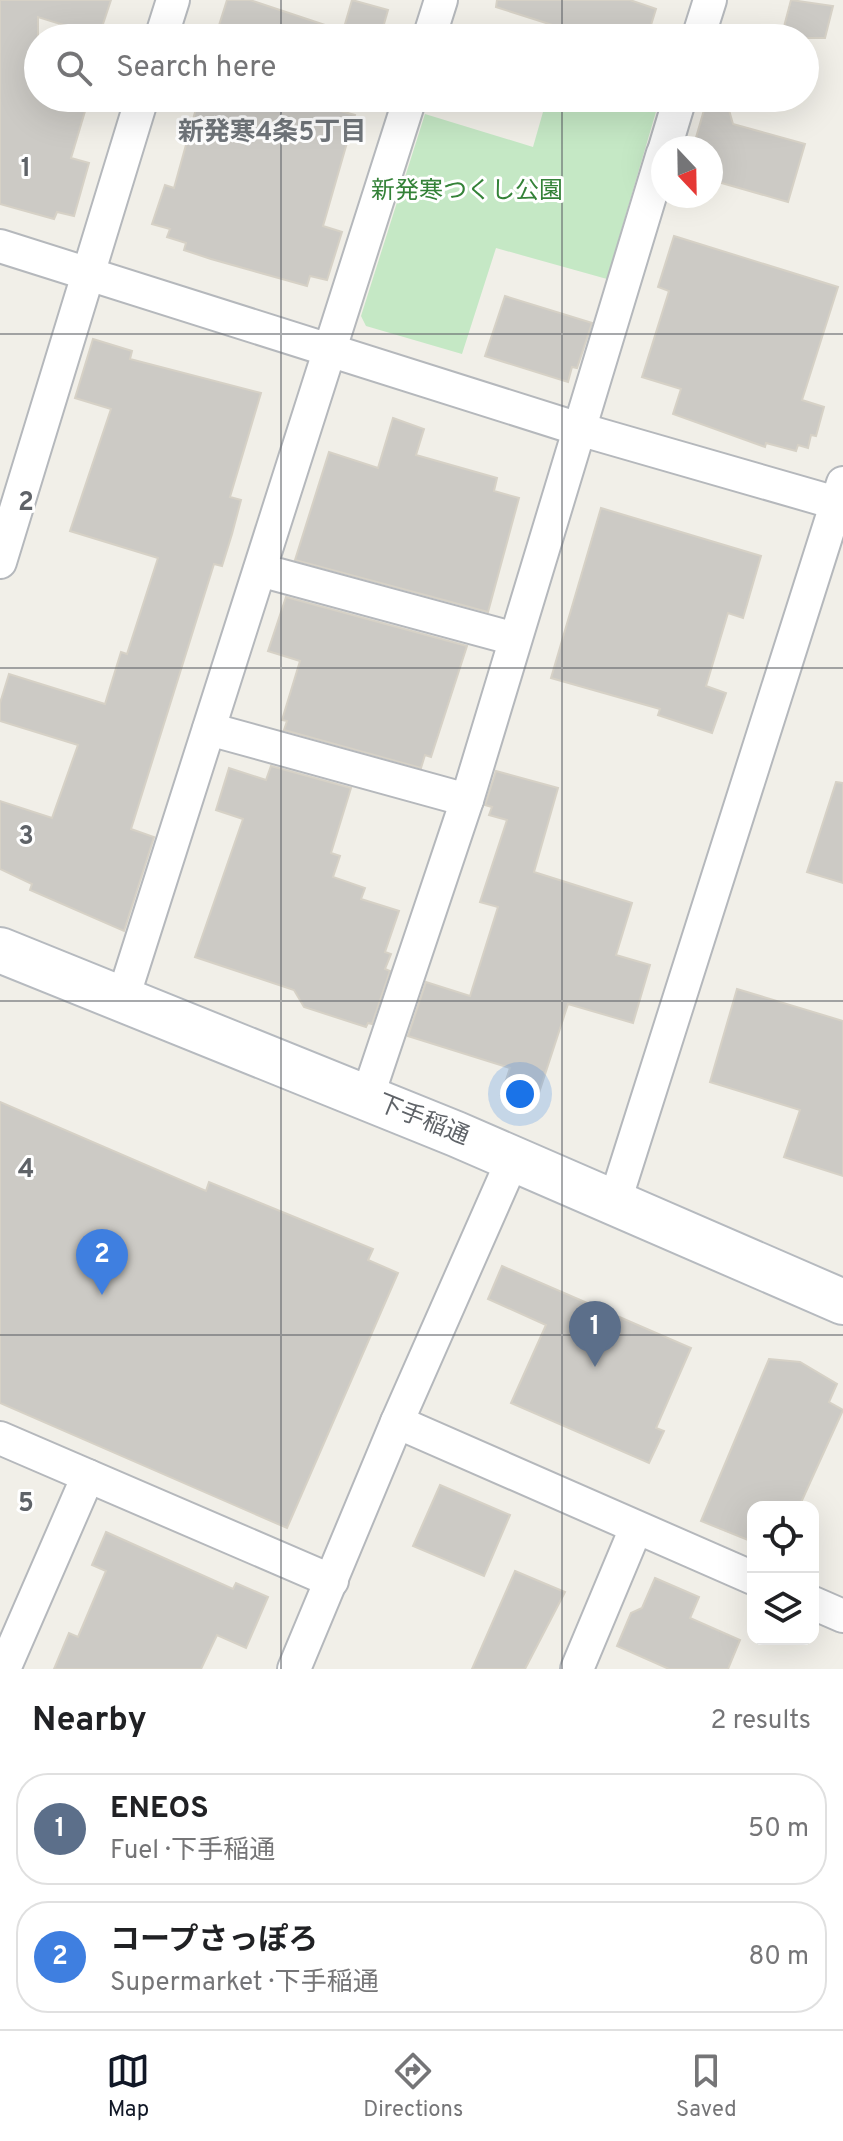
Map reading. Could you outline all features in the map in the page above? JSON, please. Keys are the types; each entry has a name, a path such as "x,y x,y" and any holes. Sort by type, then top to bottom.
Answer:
{"main road":[{"name":"下手稲通","path":"0,950 367,1098 843,1302"}],"street":[{"path":"165,24 173,0"},
{"path":"433,24 441,0"},
{"path":"702,24 710,0"},
{"path":"0,562 138,112"},
{"path":"122,1001 406,112"},
{"path":"669,136 676,112"},
{"path":"367,1098 467,800 651,194"},
{"path":"0,246 579,429 841,497 614,1204"},
{"path":"260,570 515,639"},
{"path":"209,729 467,800"},
{"path":"294,1669 397,1422 513,1159"},
{"path":"397,1422 747,1575"},
{"path":"0,1438 332,1581"},
{"path":"4,1669 88,1476"},
{"path":"577,1669 636,1528"},
{"path":"819,1606 843,1616"}],"green space":[{"name":"新発寒つくし公園","path":"543,112 656,112 607,279 496,248 462,354 366,326 361,316 425,114 533,147"}],"building":[{"path":"0,0 111,0 103,24 60,24 38,17 38,24 24,24 24,112 85,112 71,158 89,163 74,216 57,212 54,219 0,204"},
{"path":"227,0 250,0 322,24 219,24"},
{"path":"352,0 388,10 384,24 345,24"},
{"path":"497,0 630,0 656,9 651,24 549,24 496,7"},
{"path":"791,0 833,6 825,38 819,38 819,24 785,24"},
{"path":"195,112 344,112 355,115 323,226 342,232 327,280 310,276 307,286 184,250 186,243 167,237 170,229 152,224 165,185 174,188"},
{"path":"703,112 730,112 733,124 805,144 788,202 723,183 723,136 696,136"},
{"path":"674,236 838,287 802,400 824,407 816,436 811,435 808,448 798,445 796,451 766,443 765,447 673,414 681,389 642,377 669,291 658,287"},
{"path":"505,296 592,323 577,368 572,367 568,382 485,356"},
{"path":"93,339 132,351 130,359 261,393 230,497 241,500 232,534 222,566 214,564 131,829 154,837 124,931 30,890 32,884 0,869 0,801 52,818 78,745 0,721 0,703 9,674 105,704 121,652 127,654 158,558 70,531 111,409 75,398"},
{"path":"393,418 424,429 416,455 497,478 494,491 519,498 488,612 295,560 329,452 378,468"},
{"path":"601,508 761,556 743,618 728,613 706,686 726,693 712,733 658,715 660,709 551,678"},
{"path":"286,597 467,646 431,757 425,755 421,768 284,730 287,721 282,720 300,661 268,651"},
{"path":"271,766 351,788 331,853 340,856 333,877 365,888 361,899 399,911 385,952 391,954 385,969 390,971 372,1024 368,1023 366,1027 304,1007 294,990 195,957 243,819 216,810 229,768 266,780"},
{"path":"496,771 558,788 534,872 632,903 616,955 650,965 633,1023 568,1004 535,1105 501,1095 510,1068 408,1036 426,982 470,996 498,907 480,902 507,820 489,815 492,807 485,805"},
{"path":"836,782 843,783 843,883 807,872"},
{"path":"737,989 843,1021 843,1176 784,1157 800,1110 710,1082"},
{"path":"0,1102 206,1191 209,1182 373,1249 368,1260 398,1273 287,1528 0,1403"},
{"path":"502,1266 691,1348 656,1428 664,1431 649,1463 511,1403 546,1325 488,1299"},
{"path":"769,1359 800,1362 837,1384 829,1402 843,1410 802,1501 747,1501 747,1540 701,1521"},
{"path":"440,1485 510,1515 484,1576 413,1546"},
{"path":"106,1532 233,1589 236,1583 268,1597 246,1648 217,1635 201,1669 54,1669 69,1633 78,1637 106,1571 92,1565"},
{"path":"515,1571 565,1592 525,1669 472,1669"},
{"path":"655,1578 699,1597 690,1618 740,1640 728,1669 669,1669 617,1646 631,1613 642,1608"}],"place":[{"name":"コープさっぽろ","path":"102,1295"},
{"name":"ENEOS","path":"595,1367"}],"district":[{"name":"新発寒4条5丁目","path":"272,133"}]}
